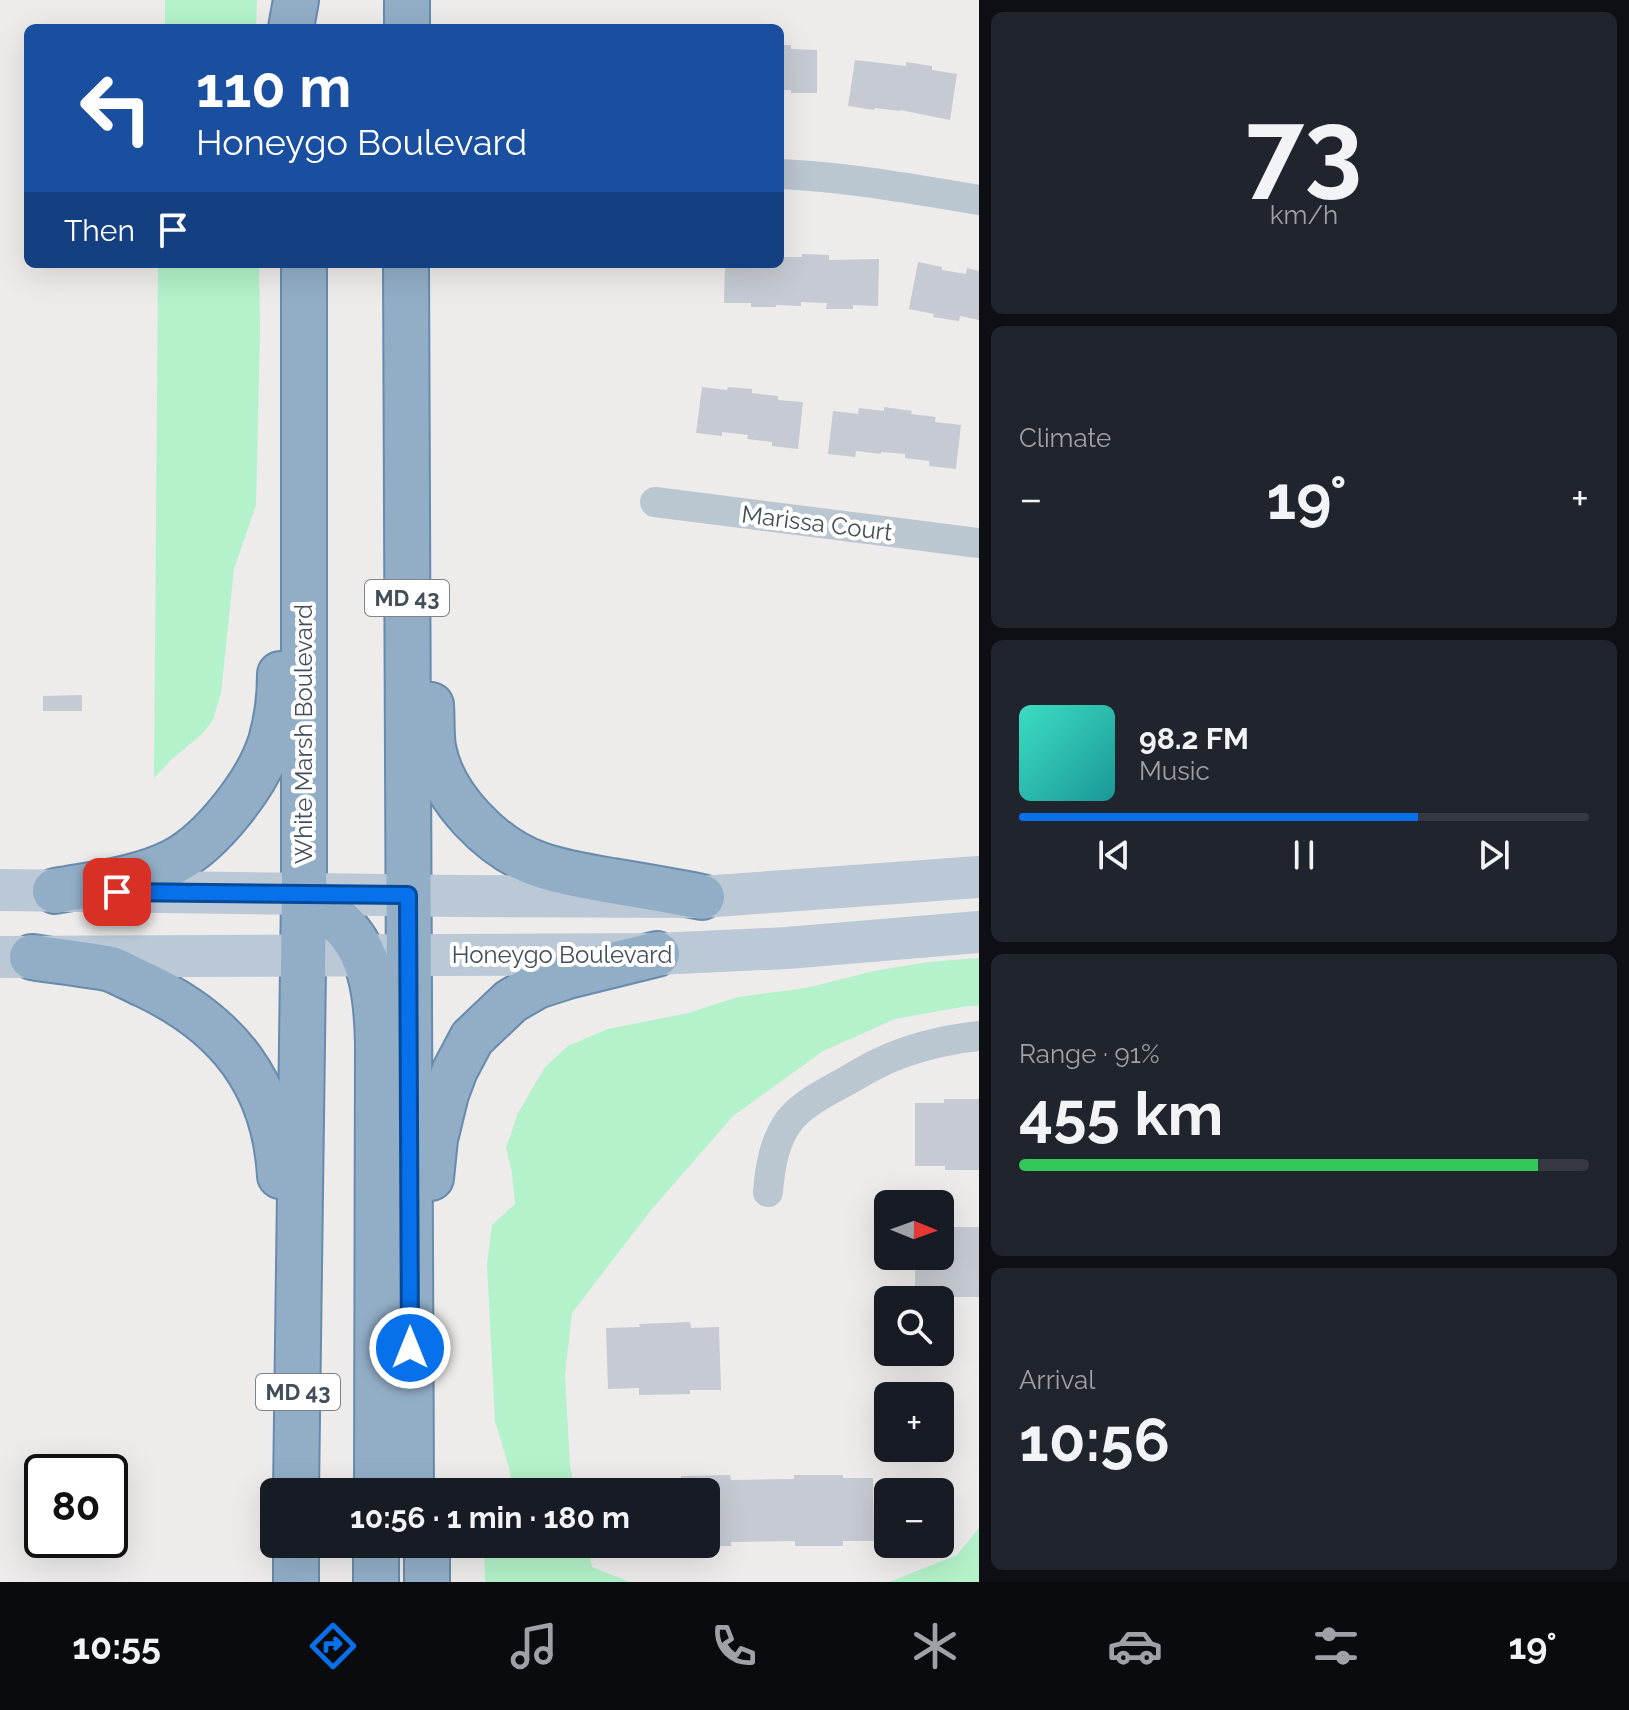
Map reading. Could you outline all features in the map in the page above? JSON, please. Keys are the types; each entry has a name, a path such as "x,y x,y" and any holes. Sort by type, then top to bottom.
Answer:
{"highway":[{"path":"292,24 296,0"},
{"path":"305,0 305,24"},
{"path":"407,0 407,24"},
{"path":"55,891 137,875 173,862 200,843 228,814 259,770 271,741 280,687 283,268"},
{"name":"White Marsh Boulevard","path":"295,1478 304,893 304,268"},
{"path":"406,282 434,749 445,780 457,803 469,816 512,852 539,865 571,874 702,897"},
{"name":"MD 43","path":"406,282 411,1478"},
{"path":"304,893 343,926 363,955 374,989 378,1044 377,1478"},
{"path":"428,1478 430,1194 440,1116 455,1070 472,1038 511,1001 537,986 657,954"},
{"path":"16,957 109,969 160,992 211,1026 244,1063 271,1119 279,1165 281,1301 294,1478"},
{"path":"296,1558 296,1582"},
{"path":"376,1558 376,1582"},
{"path":"411,1558 411,1582"},
{"path":"427,1558 427,1582"}],"main road":[{"path":"0,890 702,897 979,877"},
{"name":"Honeygo Boulevard","path":"16,957 657,954 787,948 979,932"}],"street":[{"path":"784,174 858,181 979,200"},
{"name":"Marissa Court","path":"655,502 979,543"},
{"path":"768,1192 771,1164 780,1137 790,1119 809,1104 889,1059 946,1040 979,1036"}],"green space":[{"path":"165,0 257,0 256,24 165,24"},
{"path":"158,268 259,268 256,505 234,569 221,693 213,720 202,734 154,778"},
{"path":"979,958 979,1006 895,1019 823,1051 733,1116 651,1210 572,1313 565,1374 573,1478 510,1478 495,1421 487,1264 492,1225 515,1204 506,1148 518,1113 545,1067 568,1046 608,1029 688,1013 738,997 806,988 874,971"},
{"path":"979,1528 979,1582 889,1582 954,1558"},
{"path":"484,1558 590,1558 592,1567 630,1582 485,1582"}],"building":[{"path":"784,45 791,45 791,49 817,50 817,93 791,93 791,90 784,90"},
{"path":"855,60 906,66 906,62 957,74 950,120 900,110 848,106"},
{"path":"802,254 829,255 829,260 879,259 878,306 853,305 853,309 826,309 827,303 751,307 751,303 724,303 725,268 784,268 784,257 802,257"},
{"path":"918,262 966,274 967,268 979,271 979,320 960,316 959,321 933,317 934,314 909,309"},
{"path":"702,387 752,389 752,393 778,396 778,400 803,402 798,449 747,439 748,435 696,433"},
{"path":"884,407 936,417 935,422 961,425 956,469 929,466 929,461 905,458 905,454 856,451 855,457 828,454 833,411 858,414 859,408 884,411"},
{"path":"82,695 82,711 43,711 43,696"},
{"path":"944,1099 979,1099 979,1170 915,1166 915,1103 944,1103"},
{"path":"954,1227 979,1227 979,1297 954,1297 954,1286 915,1286 915,1270 954,1270"},
{"path":"690,1322 691,1328 719,1327 721,1390 639,1395 639,1388 608,1389 606,1328"},
{"path":"730,1475 731,1480 794,1479 794,1475 873,1478 874,1541 843,1541 843,1546 795,1546 795,1541 731,1542 731,1546 720,1546 720,1478 681,1476"}],"route":[{"path":"117,892 408,895 410,1348"}]}
